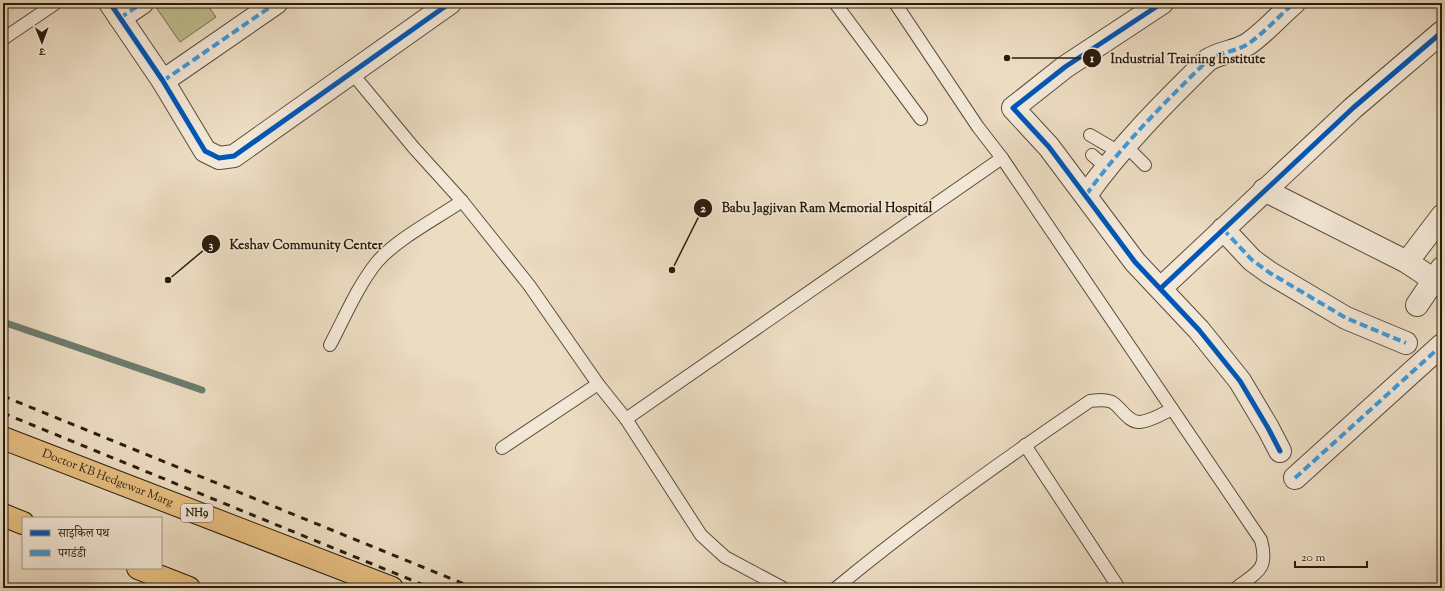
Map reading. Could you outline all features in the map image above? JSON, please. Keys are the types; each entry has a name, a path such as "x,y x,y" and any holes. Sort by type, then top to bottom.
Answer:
{"highway":[{"name":"Doctor KB Hedgewar Marg","path":"3,438 392,588"},
{"path":"3,515 22,523"},
{"path":"141,569 189,588"}],"street":[{"path":"142,3 115,10 163,81 205,151 219,158 234,156 450,3"},
{"path":"163,81 276,3"},
{"path":"1162,3 1065,67 1013,108 1053,143 1086,195 1130,255 1199,330 1240,381 1280,451"},
{"path":"1086,195 1110,155 1208,60 1214,56 1238,49 1248,44 1294,3"},
{"path":"1161,288 1353,108 1442,32"},
{"path":"1264,190 1407,262 1438,274 1417,305"},
{"path":"1407,262 1442,216"},
{"path":"1223,229 1248,256 1270,274 1346,318 1406,343"},
{"path":"1294,478 1442,345"}],"lane":[{"path":"3,39 56,3"},
{"path":"835,3 921,120"},
{"path":"895,3 978,127 1002,158 1261,540 1265,554 1261,569 1236,588"},
{"path":"351,72 414,148 462,201 529,285 598,384 626,420 701,535 725,557 783,588"},
{"path":"1090,135 1110,155 1145,165"},
{"path":"626,420 1002,158"},
{"path":"330,345 363,281 378,261 401,242 462,201"},
{"path":"502,448 598,384"},
{"path":"836,588 873,557 1025,445 1090,401 1101,399 1113,403 1128,417 1138,422 1148,420 1172,409"},
{"path":"1025,445 1119,588"}],"shaded area":[{"path":"153,3 206,3 216,17 180,42"}],"waterway":[{"path":"3,322 202,390"}],"railway":[{"path":"3,396 474,588"},
{"path":"3,413 431,588"}],"marked path":[{"path":"120,18 142,3"},
{"path":"163,81 276,3"},
{"path":"1086,195 1129,142 1160,108 1208,60 1217,55 1238,49 1248,44 1266,30 1294,3"},
{"path":"1223,229 1252,260 1270,273 1346,318 1406,343"},
{"path":"1295,478 1442,345"}],"cycle path":[{"path":"110,3 163,81 205,151 219,158 234,156 450,3"},
{"path":"1162,3 1065,67 1013,108 1049,147 1135,262 1199,330 1240,381 1280,451"},
{"path":"1161,288 1353,108 1442,32"}],"place":[{"name":"Industrial Training Institute","path":"1007,58"},
{"name":"Babu Jagjivan Ram Memorial Hospital","path":"672,270"},
{"name":"Keshav Community Center","path":"168,280"}]}
